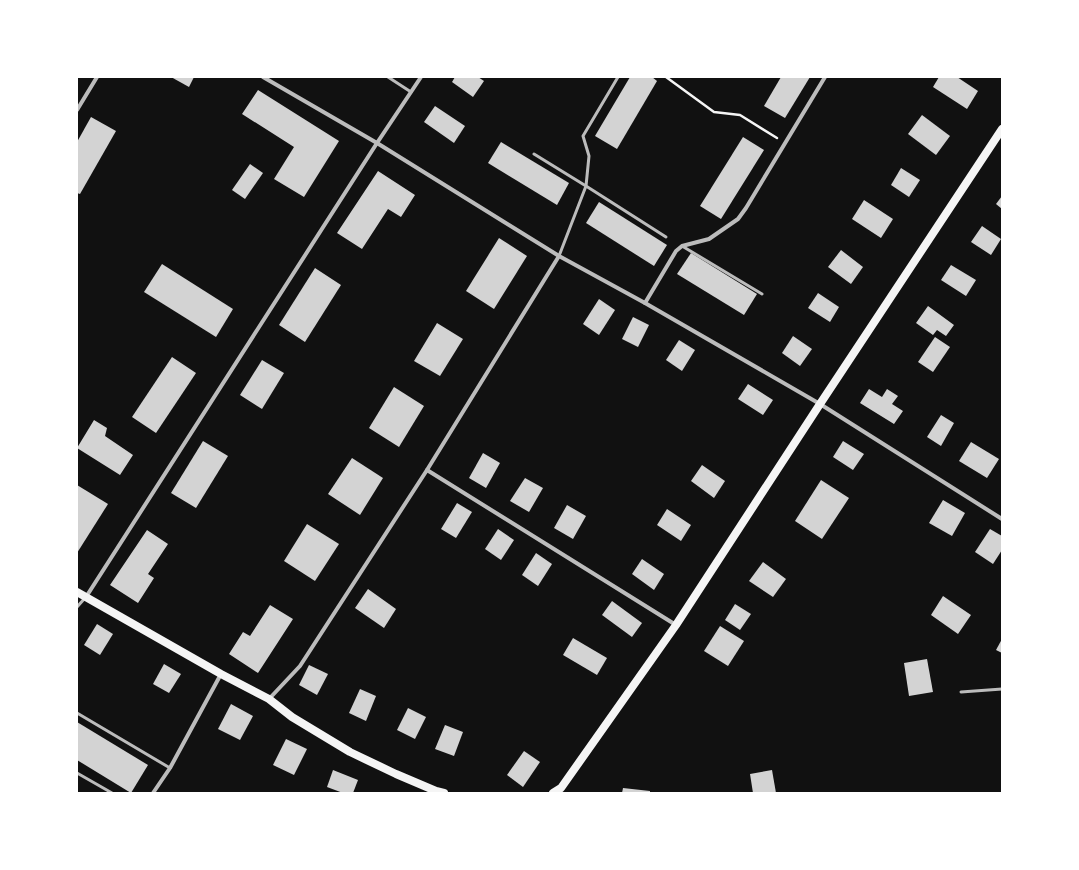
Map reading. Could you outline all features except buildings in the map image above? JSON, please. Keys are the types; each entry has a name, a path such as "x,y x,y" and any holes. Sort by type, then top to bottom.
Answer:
{"main road":[{"path":"553,793 561,788 676,624 1002,128"},
{"path":"77,592 221,674 269,699 292,717 350,752 396,774 444,793"}],"street":[{"path":"77,110 97,77"},
{"path":"263,77 377,143 559,256 645,303 820,404 1002,519"},
{"path":"86,597 377,143 421,77"},
{"path":"645,303 676,251 682,246 709,239 738,219 826,77"},
{"path":"269,699 300,666 427,470 559,256"},
{"path":"427,470 676,624"},
{"path":"153,793 170,768 221,674"}],"lane":[{"path":"388,77 411,92"},
{"path":"559,256 586,186 589,156 583,136 618,77"},
{"path":"534,154 666,237"},
{"path":"682,246 762,294"},
{"path":"77,607 86,597"},
{"path":"961,692 1002,689"},
{"path":"77,713 170,768"},
{"path":"77,773 112,793"}],"path":[{"path":"666,77 714,112 740,115 786,143"}]}
